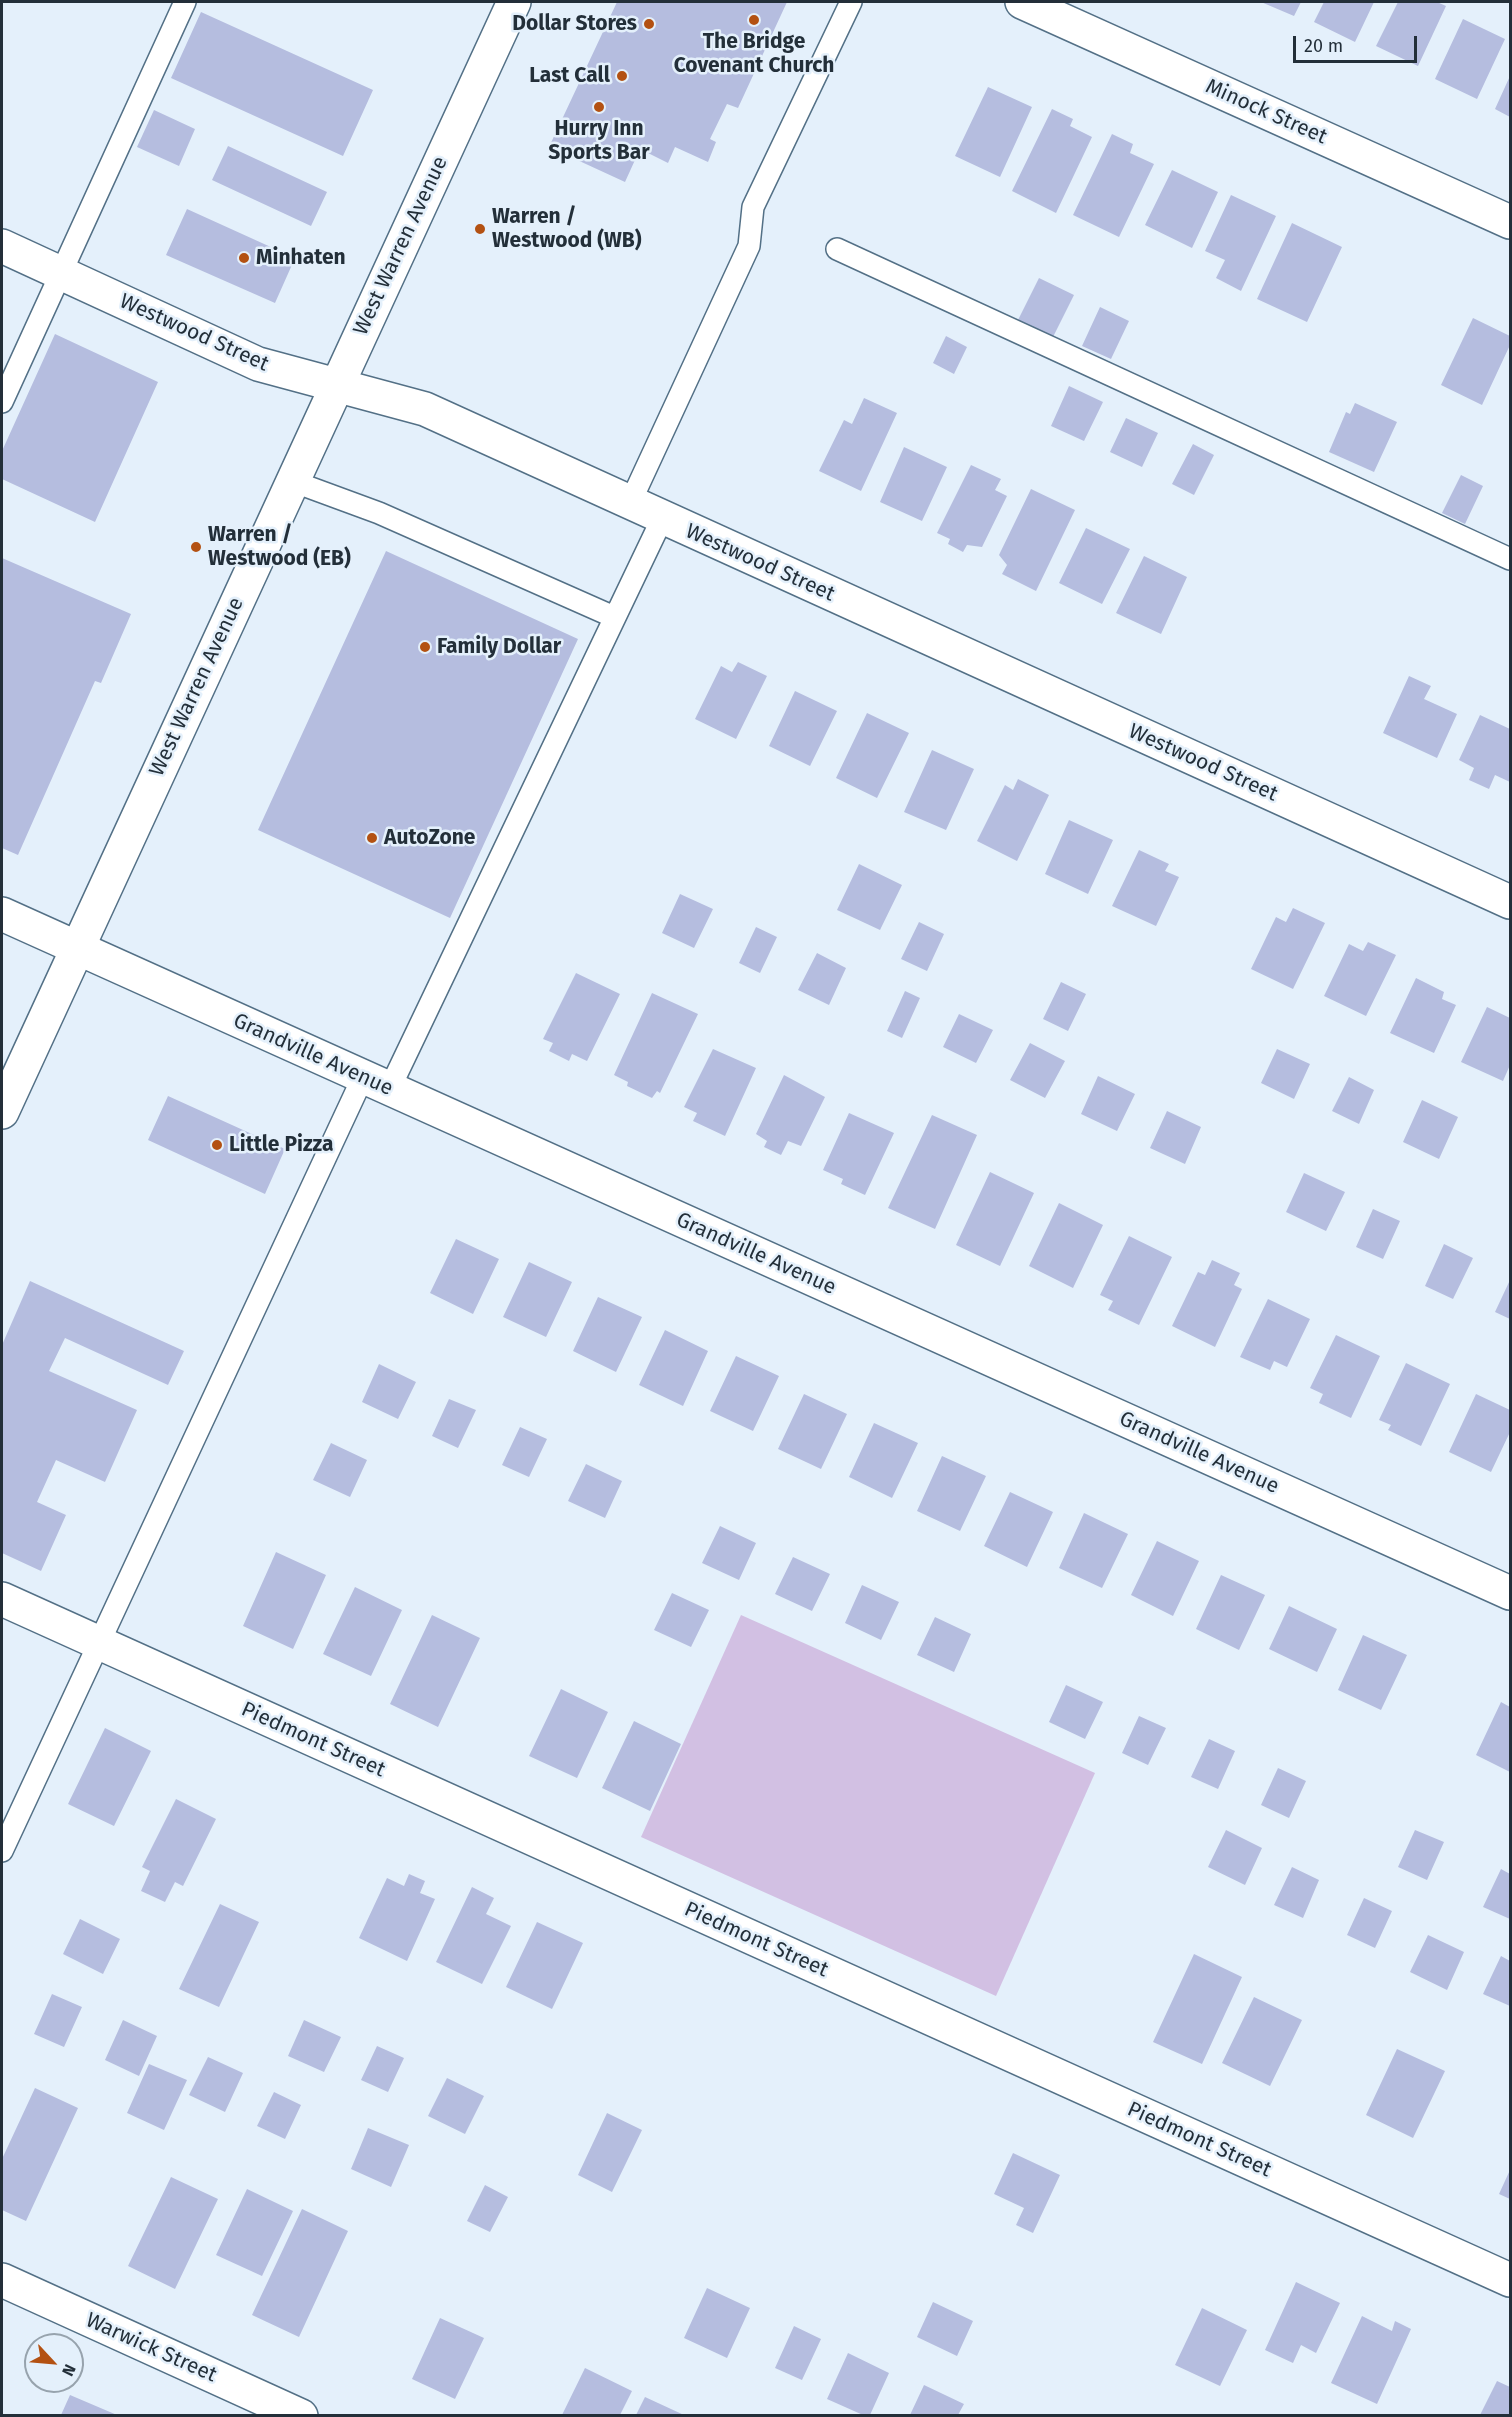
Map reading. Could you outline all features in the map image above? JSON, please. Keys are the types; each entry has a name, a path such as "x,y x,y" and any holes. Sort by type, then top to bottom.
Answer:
{"street":[{"name":"West Warren Avenue","path":"2,1112 514,2"},
{"name":"Minock Street","path":"1022,2 1510,222"},
{"name":"Westwood Street","path":"2,246 258,364 425,409 662,519 1510,902"},
{"name":"Grandville Avenue","path":"2,914 1510,1593"},
{"name":"Piedmont Street","path":"2,1599 1510,2280"},
{"name":"Warwick Street","path":"2,2280 301,2415"}],"lane":[{"path":"2,402 185,2"},
{"path":"630,503 749,246 753,207 851,2"},
{"path":"837,249 1510,559"},
{"path":"292,481 379,513 614,617"},
{"path":"2,1851 98,1643 376,1083 662,519"}],"shaded area":[{"path":"741,1615 1095,1773 996,1996 641,1837"}],"building":[{"path":"617,2 787,2 738,108 727,104 710,139 716,142 708,162 675,147 668,163 640,149 625,182 549,147"},
{"path":"1261,2 1301,2 1294,16"},
{"path":"1324,2 1374,2 1355,42 1314,22"},
{"path":"1398,2 1437,2 1446,6 1418,66 1376,46"},
{"path":"201,12 373,90 343,156 171,78"},
{"path":"1463,19 1505,39 1477,99 1435,79"},
{"path":"1510,76 1510,117 1495,109"},
{"path":"988,87 1032,107 1000,177 955,156"},
{"path":"1052,109 1073,119 1070,126 1092,137 1056,213 1012,191"},
{"path":"154,110 195,129 179,166 137,147"},
{"path":"1112,134 1133,144 1130,153 1154,164 1119,237 1073,215"},
{"path":"228,146 327,192 311,226 212,180"},
{"path":"1172,170 1218,192 1192,248 1145,225"},
{"path":"1231,195 1276,216 1241,291 1216,278 1225,260 1205,251"},
{"path":"187,209 295,258 275,303 166,255"},
{"path":"1292,223 1342,247 1307,322 1257,299"},
{"path":"1039,278 1074,295 1053,337 1018,320"},
{"path":"1100,307 1129,321 1111,359 1082,346"},
{"path":"1473,318 1510,336 1510,345 1482,405 1441,385"},
{"path":"55,334 158,382 95,522 2,479 2,451"},
{"path":"946,336 967,347 954,374 933,363"},
{"path":"1069,386 1103,402 1084,441 1051,426"},
{"path":"864,398 897,413 861,491 819,471 844,420 852,424"},
{"path":"1355,403 1397,422 1374,472 1329,452 1346,412 1350,414"},
{"path":"1126,418 1158,433 1142,467 1110,452"},
{"path":"1193,444 1214,455 1194,495 1172,484"},
{"path":"904,447 947,467 922,521 880,502"},
{"path":"971,465 1001,479 995,490 1007,496 982,547 967,545 963,552 948,544 950,539 937,533"},
{"path":"1461,475 1483,486 1465,524 1442,513"},
{"path":"1031,489 1075,510 1036,591 1002,574 1007,565 999,555"},
{"path":"1086,528 1130,549 1102,604 1059,583"},
{"path":"386,551 578,639 450,918 258,830"},
{"path":"1144,556 1187,577 1161,634 1116,613"},
{"path":"2,558 131,614 101,683 95,681 18,855 2,848"},
{"path":"738,662 767,676 736,739 695,719 721,666 732,672"},
{"path":"1409,676 1431,686 1424,699 1457,714 1437,758 1383,733"},
{"path":"795,691 837,711 810,766 769,746"},
{"path":"867,713 909,733 877,798 836,778"},
{"path":"1480,715 1510,729 1510,782 1495,775 1489,789 1469,780 1474,768 1459,760"},
{"path":"932,750 974,769 946,830 904,812"},
{"path":"1018,779 1049,795 1017,861 977,841 1005,785 1013,790"},
{"path":"1069,820 1113,840 1088,894 1045,874"},
{"path":"1139,850 1169,864 1165,871 1179,877 1156,926 1112,906"},
{"path":"859,864 902,885 880,930 837,910"},
{"path":"680,894 713,909 694,948 662,933"},
{"path":"1293,908 1325,923 1293,989 1251,969 1276,917 1286,922"},
{"path":"919,922 944,934 927,971 901,959"},
{"path":"756,927 777,937 760,973 739,963"},
{"path":"1368,942 1396,955 1366,1016 1324,996 1349,944 1363,951"},
{"path":"817,953 846,968 829,1005 798,990"},
{"path":"576,973 620,994 587,1061 572,1054 569,1061 549,1051 553,1043 543,1039"},
{"path":"1416,978 1444,992 1442,999 1456,1005 1434,1053 1390,1033"},
{"path":"1061,982 1086,994 1068,1031 1043,1019"},
{"path":"905,991 920,998 902,1038 887,1031"},
{"path":"652,993 698,1014 660,1093 657,1091 652,1098 627,1086 628,1082 614,1075"},
{"path":"1487,1007 1510,1018 1510,1065 1503,1081 1461,1062"},
{"path":"959,1014 993,1030 976,1063 943,1047"},
{"path":"1030,1043 1065,1061 1045,1098 1010,1080"},
{"path":"713,1049 756,1068 725,1136 693,1121 697,1113 684,1107"},
{"path":"1277,1049 1310,1064 1294,1099 1261,1083"},
{"path":"784,1075 825,1097 801,1146 788,1141 781,1155 764,1147 767,1141 756,1134"},
{"path":"1098,1076 1135,1094 1117,1131 1081,1114"},
{"path":"1349,1077 1374,1090 1359,1124 1332,1111"},
{"path":"168,1096 285,1149 265,1194 148,1140"},
{"path":"1422,1100 1458,1117 1439,1159 1403,1142"},
{"path":"1167,1111 1201,1127 1185,1164 1150,1148"},
{"path":"849,1113 894,1133 865,1195 841,1184 843,1179 823,1170"},
{"path":"932,1115 977,1135 935,1229 888,1208"},
{"path":"990,1172 1034,1193 1000,1266 956,1245"},
{"path":"1304,1173 1345,1192 1326,1231 1286,1212"},
{"path":"1059,1203 1103,1225 1073,1288 1029,1266"},
{"path":"1373,1209 1400,1221 1383,1259 1356,1247"},
{"path":"1129,1236 1172,1257 1139,1325 1108,1310 1113,1301 1100,1295"},
{"path":"456,1239 499,1259 473,1314 430,1293"},
{"path":"1444,1244 1473,1258 1453,1299 1425,1286"},
{"path":"1212,1260 1240,1273 1234,1285 1242,1289 1215,1347 1172,1326 1198,1272 1205,1275"},
{"path":"529,1262 572,1282 546,1337 503,1317"},
{"path":"1510,1280 1510,1319 1495,1312"},
{"path":"30,1281 184,1351 168,1385 65,1338 49,1371 137,1410 105,1482 56,1460 37,1502 66,1515 41,1571 2,1553 2,1345"},
{"path":"598,1297 642,1317 616,1372 573,1351"},
{"path":"1268,1299 1310,1319 1287,1367 1274,1361 1270,1370 1240,1357"},
{"path":"665,1330 708,1351 683,1406 639,1385"},
{"path":"1336,1335 1380,1356 1351,1418 1319,1403 1323,1394 1310,1388"},
{"path":"736,1356 779,1376 753,1431 710,1411"},
{"path":"1406,1363 1450,1384 1421,1446 1388,1430 1391,1425 1379,1420"},
{"path":"379,1364 416,1382 398,1419 362,1402"},
{"path":"804,1394 847,1414 821,1469 778,1449"},
{"path":"1476,1394 1510,1410 1510,1432 1491,1472 1449,1452"},
{"path":"449,1399 476,1410 458,1448 432,1436"},
{"path":"874,1423 918,1443 892,1498 849,1477"},
{"path":"520,1427 547,1439 529,1477 502,1465"},
{"path":"331,1443 367,1460 350,1497 313,1480"},
{"path":"942,1456 986,1476 960,1531 917,1511"},
{"path":"586,1464 622,1481 605,1518 568,1501"},
{"path":"1010,1492 1053,1512 1027,1567 984,1546"},
{"path":"1084,1513 1128,1534 1102,1588 1059,1568"},
{"path":"720,1526 756,1543 739,1580 702,1563"},
{"path":"1157,1541 1199,1561 1173,1616 1131,1595"},
{"path":"276,1552 326,1575 293,1649 243,1626"},
{"path":"793,1557 830,1574 812,1611 775,1594"},
{"path":"1221,1575 1265,1595 1239,1650 1196,1629"},
{"path":"862,1585 899,1602 881,1640 845,1623"},
{"path":"355,1587 402,1610 371,1676 323,1654"},
{"path":"672,1593 709,1610 691,1647 654,1630"},
{"path":"1289,1606 1337,1629 1317,1672 1269,1649"},
{"path":"432,1615 480,1638 438,1727 390,1704"},
{"path":"935,1617 971,1634 954,1672 917,1655"},
{"path":"1363,1635 1407,1655 1381,1710 1338,1690"},
{"path":"1066,1685 1103,1702 1085,1739 1049,1722"},
{"path":"561,1689 608,1712 577,1778 529,1756"},
{"path":"1501,1702 1510,1707 1510,1772 1476,1755"},
{"path":"1139,1716 1166,1728 1148,1765 1122,1753"},
{"path":"634,1721 681,1744 650,1811 602,1788"},
{"path":"105,1728 151,1751 114,1826 68,1804"},
{"path":"1209,1739 1235,1751 1218,1789 1191,1777"},
{"path":"1278,1768 1306,1781 1289,1818 1261,1805"},
{"path":"176,1799 216,1819 183,1886 175,1882 165,1902 141,1891 150,1871 142,1867"},
{"path":"1226,1830 1262,1848 1245,1885 1208,1867"},
{"path":"1415,1830 1444,1842 1427,1880 1398,1867"},
{"path":"1292,1867 1319,1880 1303,1918 1274,1905"},
{"path":"1501,1869 1510,1874 1510,1919 1483,1907"},
{"path":"409,1874 425,1881 420,1893 435,1899 407,1961 359,1938 387,1878 404,1886"},
{"path":"472,1887 494,1898 486,1914 511,1926 482,1984 436,1962"},
{"path":"1364,1898 1392,1911 1375,1948 1347,1935"},
{"path":"220,1904 259,1922 219,2007 179,1989"},
{"path":"80,1919 120,1939 103,1974 63,1954"},
{"path":"537,1922 583,1943 552,2009 506,1987"},
{"path":"1428,1935 1464,1952 1447,1990 1410,1972"},
{"path":"1194,1954 1242,1977 1202,2064 1153,2042"},
{"path":"1501,1956 1510,1961 1510,2006 1483,1994"},
{"path":"52,1994 82,2007 64,2047 34,2034"},
{"path":"1254,1997 1302,2020 1270,2086 1222,2063"},
{"path":"123,2020 157,2036 139,2076 105,2060"},
{"path":"304,2020 341,2037 324,2072 288,2056"},
{"path":"377,2046 404,2058 388,2092 361,2080"},
{"path":"1397,2049 1445,2071 1413,2138 1366,2115"},
{"path":"208,2057 243,2073 225,2112 189,2095"},
{"path":"149,2064 187,2080 164,2130 127,2113"},
{"path":"447,2078 484,2096 465,2134 428,2116"},
{"path":"35,2088 78,2108 26,2221 2,2210 2,2159"},
{"path":"274,2092 301,2105 285,2139 257,2126"},
{"path":"607,2113 642,2130 612,2192 578,2175"},
{"path":"368,2128 409,2145 391,2187 351,2169"},
{"path":"1013,2153 1060,2175 1033,2233 1016,2225 1024,2208 994,2194"},
{"path":"1510,2170 1510,2199 1499,2194"},
{"path":"171,2177 218,2199 175,2289 128,2266"},
{"path":"485,2185 508,2197 490,2232 467,2221"},
{"path":"247,2189 293,2211 262,2276 216,2255"},
{"path":"302,2209 348,2231 299,2337 252,2315"},
{"path":"1296,2282 1340,2303 1316,2353 1301,2345 1293,2363 1265,2350"},
{"path":"707,2288 750,2308 727,2358 684,2338"},
{"path":"933,2302 973,2321 957,2356 917,2337"},
{"path":"1202,2308 1247,2330 1220,2386 1175,2365"},
{"path":"1362,2316 1392,2331 1395,2321 1411,2329 1377,2404 1331,2383"},
{"path":"440,2318 484,2338 455,2399 412,2379"},
{"path":"794,2326 821,2339 802,2380 775,2368"},
{"path":"848,2353 889,2373 870,2415 863,2415 827,2399"},
{"path":"585,2368 632,2391 620,2415 562,2415"},
{"path":"1497,2381 1510,2387 1510,2415 1480,2415"},
{"path":"924,2385 964,2404 958,2415 910,2415"},
{"path":"70,2395 117,2415 61,2415"},
{"path":"645,2397 684,2415 636,2415"}],"place":[{"name":"The Bridge Covenant Church","path":"754,20"},
{"name":"Dollar Stores","path":"649,24"},
{"name":"Last Call","path":"622,76"},
{"name":"Hurry Inn Sports Bar","path":"599,107"},
{"name":"Warren / Westwood (WB)","path":"480,229"},
{"name":"Minhaten","path":"244,258"},
{"name":"Warren / Westwood (EB)","path":"196,547"},
{"name":"Family Dollar","path":"425,647"},
{"name":"AutoZone","path":"372,838"},
{"name":"Little Pizza","path":"217,1145"}]}
